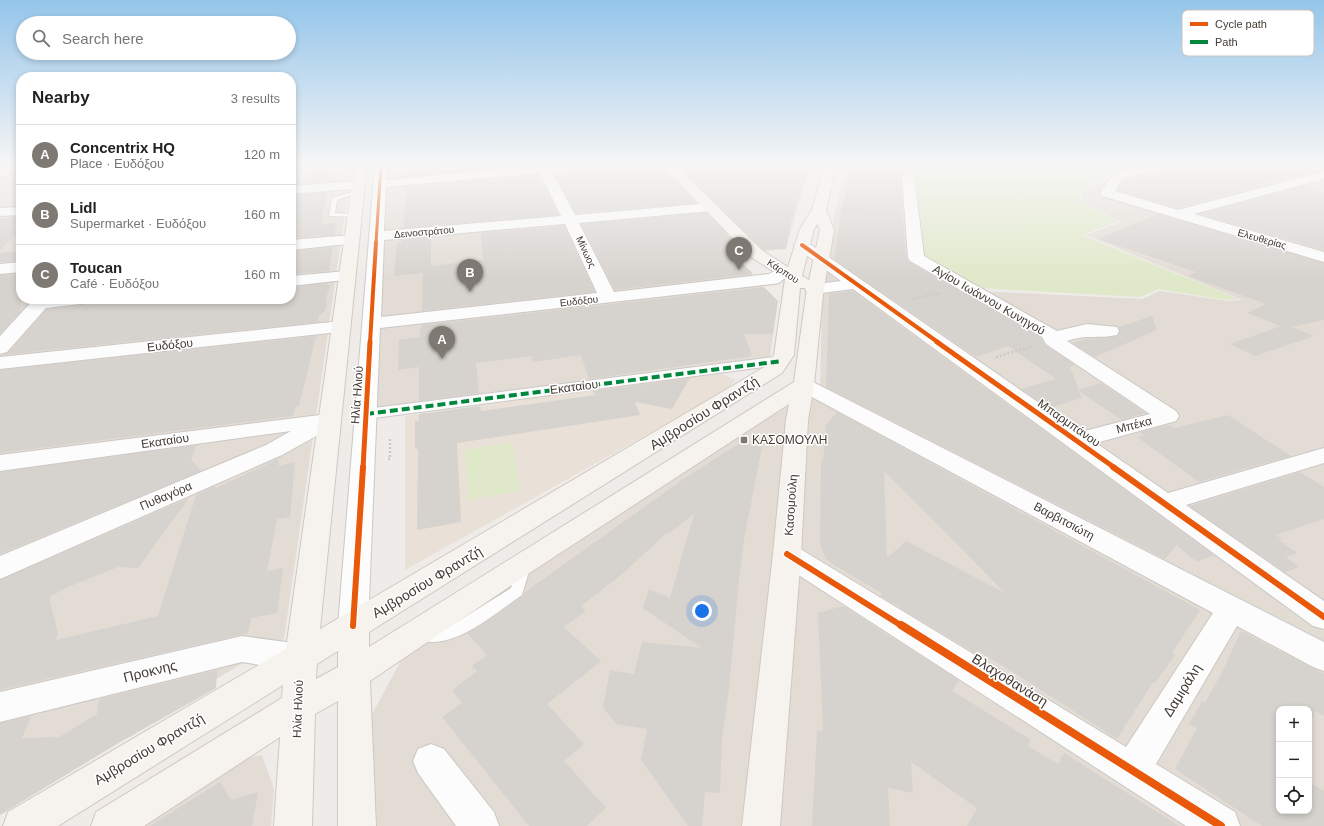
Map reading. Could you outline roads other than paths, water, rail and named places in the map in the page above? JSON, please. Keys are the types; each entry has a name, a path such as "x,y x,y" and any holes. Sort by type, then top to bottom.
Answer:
{"main road":[{"name":"Ηλία Ηλιού","path":"293,826 301,658 356,203"},
{"name":"Κάρπου","path":"706,203 757,254 788,275 814,289"},
{"path":"783,358 788,275 801,249 807,229 819,209 821,203"},
{"name":"Κασομούλη","path":"761,826 787,554 797,420 804,385 814,289 827,230 819,209"},
{"path":"757,254 778,256 801,249"},
{"name":"Αμβροσίου Φραντζή","path":"22,826 741,391 775,368 783,358"},
{"path":"110,826 298,707 354,674 524,563 804,385"},
{"name":"Ηλία Ηλιού","path":"353,626 357,826"}],"street":[{"name":"Ηλία Ηλιού","path":"353,626 379,203"},
{"name":"Μίνωος","path":"561,203 608,298"},
{"name":"Αγίου Ιωάννου Κυνηγού","path":"911,203 916,258 1049,333 1053,340 1168,416"},
{"name":"Ελευθερίας","path":"1140,203 1320,253"},
{"path":"1178,214 1220,203"},
{"name":"Δεινοστράτου","path":"377,236 711,208"},
{"path":"296,245 351,240"},
{"name":"Μπαρμπάνου","path":"801,249 820,259 857,284 1324,617"},
{"path":"0,269 16,267"},
{"name":"Ευδόξου","path":"371,324 773,279 788,275"},
{"path":"296,281 347,276"},
{"path":"814,289 857,284"},
{"path":"0,348 40,304"},
{"name":"Ευδόξου","path":"0,363 341,326"},
{"path":"1053,340 1070,332 1082,329 1110,331"},
{"name":"Εκαταίου","path":"366,414 783,358"},
{"name":"Βαρβιτσιώτη","path":"804,385 1324,657"},
{"name":"Μπέκα","path":"1076,441 1168,416"},
{"name":"Εκαταίου","path":"0,463 330,419"},
{"name":"Πυθαγόρα","path":"0,568 274,450 330,419"},
{"path":"1164,503 1324,456"},
{"name":"Βλαχοθανάση","path":"787,554 1221,826"},
{"name":"Δαμιράλη","path":"1132,770 1232,609"},
{"name":"Προκνης","path":"0,707 242,649 301,658"},
{"path":"431,761 480,826"}],"lane":[{"path":"333,203 331,215 354,216"}],"place":[{"name":"Toucan","path":"739,270"},
{"name":"Lidl","path":"470,292"},
{"name":"Concentrix HQ","path":"442,359"},
{"name":"ΚΑΣΟΜΟΥΛΗ","path":"744,440"}]}
